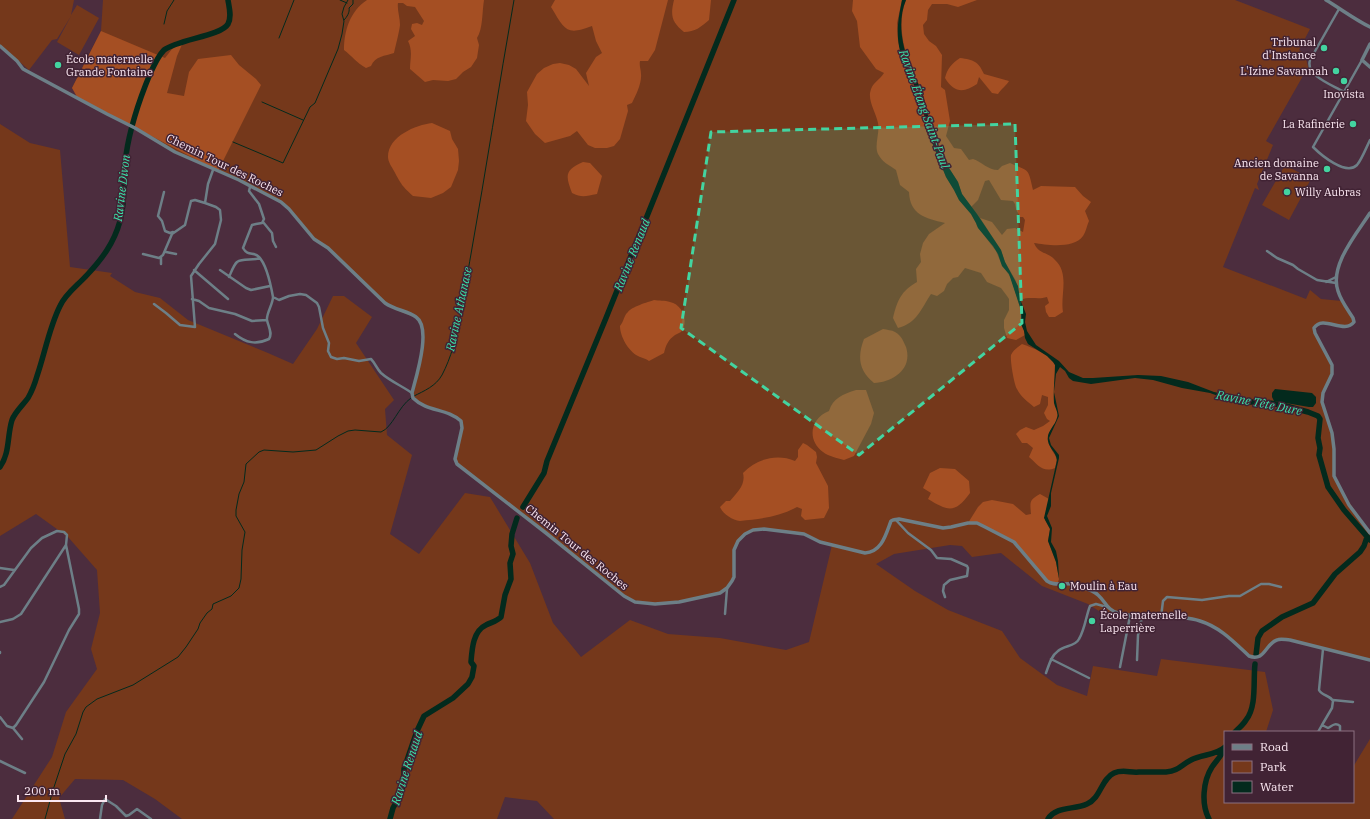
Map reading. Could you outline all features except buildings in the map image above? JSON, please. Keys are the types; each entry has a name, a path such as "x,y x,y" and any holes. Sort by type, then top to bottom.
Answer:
{"street":[{"path":"1326,0 1370,27"},
{"path":"1340,8 1310,60 1309,65 1314,75 1344,92"},
{"path":"1370,44 1313,148 1323,157 1349,169 1358,164 1370,140"},
{"name":"Chemin Tour des Roches","path":"0,46 17,61 23,69 135,128 175,152 213,170 239,180 250,187 276,199 285,205 314,239 328,248 385,303 391,308 413,314 419,319 423,340 412,393 413,398 418,404 451,414 461,421 462,428 455,459 457,464 624,596 635,602 645,604 670,604 720,593 727,588"},
{"path":"1362,60 1370,67"},
{"path":"205,202 208,184 213,170"},
{"path":"250,187 249,191 259,204 264,219 263,222 272,233 273,241 276,247"},
{"path":"164,192 158,216 162,221 165,231 170,233 174,232"},
{"path":"143,254 155,258 161,257 166,252 171,235 185,225 191,201 195,200 205,202 220,210 221,220 215,244 191,276 195,327 180,324 154,304"},
{"path":"1370,213 1343,256 1336,277 1339,295 1354,318 1354,322 1352,326 1346,327 1323,323 1316,325 1314,328 1333,370 1323,392 1322,402 1332,432 1334,449 1334,476 1349,505 1370,534"},
{"path":"235,334 246,342 252,343 267,340 271,337 267,320 273,297 270,281 260,258 256,255 248,253 243,248 252,225 263,222"},
{"path":"1267,251 1317,280 1336,284"},
{"path":"166,252 176,254"},
{"path":"161,257 161,264"},
{"path":"229,277 235,265 239,262 256,260 260,258"},
{"path":"194,270 228,298"},
{"path":"220,270 251,290 270,286"},
{"path":"1325,282 1336,277"},
{"path":"273,297 279,300 289,296 300,294 306,295 320,307 323,328 331,357 334,359 344,358 359,361 371,359 384,376 412,393"},
{"path":"192,299 199,301 209,308 235,314 252,321 267,320"},
{"path":"725,614 727,588 734,577 734,550 738,541 745,534 753,530 764,529 804,534 820,542 870,553 883,543 892,521 895,519"},
{"path":"895,519 908,533 931,550 938,558 951,559 967,566 967,576 950,580 944,585 943,591 945,597"},
{"path":"895,519 943,528 968,523 977,523 1014,542 1051,584 1068,584 1089,589 1100,597 1107,607"},
{"path":"0,587 4,585 25,555 38,541 57,531 64,532 67,535 66,545 79,614 65,636 44,682 18,723 12,728"},
{"path":"0,622 13,619 21,614 66,545"},
{"path":"0,568 14,570"},
{"path":"1161,617 1163,601 1167,597 1202,600 1240,596 1260,584 1269,584 1281,587"},
{"path":"1046,673 1052,658 1058,650 1063,647 1074,645 1079,640 1090,606 1096,604 1107,607 1117,613 1130,616 1187,618 1200,621 1211,625 1225,634 1249,656 1256,658 1262,655 1273,642 1280,639 1370,660"},
{"path":"1120,667 1130,616"},
{"path":"1138,660 1138,635 1142,617"},
{"path":"1323,649 1319,690 1322,694 1333,700 1353,702"},
{"path":"1052,658 1089,678"},
{"path":"1319,731 1332,708 1333,700"},
{"path":"0,717 7,726 12,728 22,739"},
{"path":"1322,725 1328,728 1334,724 1338,724 1340,726 1340,731"},
{"path":"0,761 25,773"},
{"path":"100,819 102,805 105,799 116,806 126,816 138,809 151,819"}],"highlighted area":[{"path":"1015,124 1022,323 859,455 681,328 711,132"}],"green space":[{"path":"0,0 74,0 71,15 77,5 99,18 79,55 57,42 71,16 57,39 52,40 29,70 0,45"},
{"path":"103,0 1235,0 1310,29 1299,50 1305,54 1308,67 1266,141 1273,145 1257,184 1259,190 1255,188 1223,267 1306,299 1310,290 1321,299 1342,301 1353,318 1352,326 1323,323 1314,328 1333,370 1323,393 1322,402 1332,433 1335,481 1370,533 1370,660 1290,641 1277,640 1262,655 1254,658 1211,625 1187,618 1142,617 1116,612 1113,620 1088,604 1042,586 1001,553 972,557 962,546 950,545 894,554 876,564 915,591 948,610 1002,631 1020,658 1057,685 1087,696 1093,666 1157,676 1161,659 1265,672 1273,710 1266,731 1224,731 1224,803 1354,803 1354,765 1370,739 1370,819 554,819 537,801 505,797 497,819 182,819 155,799 123,780 75,779 59,798 65,819 12,819 52,757 66,712 97,669 91,649 100,613 97,570 68,537 36,514 0,536 0,124 30,143 60,150 70,267 112,273 110,276 135,292 160,298 188,320 293,364 317,329 333,296 344,296 372,317 356,343 394,400 385,409 387,435 412,455 390,534 419,554 465,493 490,497 530,563 553,623 581,657 630,620 668,634 720,638 786,650 809,642 832,545 804,534 764,529 745,534 734,550 732,581 720,593 679,602 645,604 624,596 455,462 462,423 455,416 424,407 413,398 423,340 419,319 391,308 328,248 314,239 289,209 271,196 175,152 72,88 101,31"},
{"name":"Willy Aubras","path":"1285,165 1311,179 1289,220 1262,205"}],"shaded area":[{"path":"367,0 484,0 481,25 477,38 479,45 477,58 471,67 456,79 448,81 433,80 425,82 410,69 411,52 408,41 415,36 411,29 412,24 417,23 422,25 424,21 415,7 398,3 400,25 394,53 378,58 371,66 366,68 344,50 344,43 352,16"},
{"path":"555,0 668,0 655,50 648,61 640,61 640,85 632,103 627,105 628,111 620,139 614,146 607,148 595,148 588,145 577,131 570,136 545,143 535,134 526,121 528,105 527,92 537,74 544,68 553,64 560,63 569,65 576,69 589,86 586,73 596,57 602,53 596,41 592,26 583,29 571,30 563,26 551,7"},
{"path":"674,0 711,0 709,20 698,29 684,32 677,25 672,15"},
{"path":"853,0 902,0 897,23 898,41 903,61 920,100 928,124 927,130 946,177 959,200 971,214 977,226 996,251 1001,263 1011,278 1021,311 1021,324 1025,335 1016,340 1007,338 1004,328 1004,320 1009,310 1009,299 1007,296 1001,288 987,282 981,273 965,268 958,277 953,278 947,284 944,291 937,296 931,294 918,315 910,323 898,328 893,318 900,297 907,289 917,282 916,269 921,262 920,254 923,243 929,234 945,223 925,217 916,211 912,206 909,192 900,185 896,170 884,161 878,154 878,123 870,93 874,84 884,73 876,69 860,47 857,21 852,11"},
{"path":"906,0 977,0 958,7 947,4 932,4 928,10 927,20 923,25 924,34 929,41 936,46 942,55 941,87 945,90 950,121 946,136 954,148 961,149 969,160 976,160 994,170 998,170 1002,166 1010,163 1025,170 1029,174 1033,190 1041,186 1075,187 1091,202 1085,211 1089,221 1083,236 1079,240 1073,243 1060,245 1034,243 1038,249 1055,260 1060,266 1062,272 1064,285 1062,305 1063,312 1055,317 1049,317 1046,312 1045,306 1049,303 1047,297 1027,298 1020,300 1016,281 1005,262 1001,250 980,218 992,222 1002,235 1007,229 1015,228 1023,232 1025,220 1023,217 1020,217 1013,201 1001,200 989,180 985,181 978,200 971,207 962,194 958,182 939,149 931,128 923,95 918,83 908,67 902,30 902,15"},
{"path":"101,31 165,58 172,49 184,40 177,56 167,93 184,96 189,72 198,59 231,55 239,65 256,79 261,85 218,171 77,97 72,88"},
{"path":"960,58 975,62 980,66 984,74 1009,81 998,94 992,93 979,77 977,84 972,87 964,90 956,89 948,83 945,78 950,66"},
{"path":"432,123 450,131 452,139 458,149 458,170 451,187 443,193 431,198 413,196 402,185 390,164 388,157 389,150 393,143 404,133 418,126"},
{"path":"583,162 590,163 602,176 597,194 581,196 572,193 568,182 568,174 573,168"},
{"path":"654,300 668,301 678,306 683,314 684,323 681,332 669,341 664,353 649,361 631,351 621,334 620,326 632,308"},
{"path":"883,329 894,331 901,337 906,347 907,362 900,373 894,377 874,383 862,369 860,352 864,339"},
{"path":"1022,344 1045,355 1053,361 1055,365 1054,398 1058,415 1048,436 1049,443 1056,456 1056,460 1055,468 1047,470 1038,465 1029,457 1033,448 1027,443 1022,443 1016,434 1026,427 1034,430 1050,421 1044,413 1048,405 1048,397 1042,395 1040,404 1034,407 1018,392 1012,367 1011,355 1014,350"},
{"path":"856,390 866,390 874,413 871,424 854,456 844,460 827,455 814,441 813,429 815,424 823,414 829,411 836,400 843,395"},
{"path":"803,443 816,452 816,463 828,486 829,508 824,518 805,520 801,516 802,509 797,507 776,515 740,521 731,518 723,512 720,507 726,501 730,501 738,491 742,485 744,477 743,473 748,468 767,459 781,458 795,461 798,457 798,450"},
{"path":"940,468 955,469 969,481 970,493 965,500 955,507 946,508 928,499 931,493 923,488 930,473"},
{"path":"1040,494 1049,499 1045,520 1050,529 1048,541 1056,562 1059,579 1057,585 1051,584 1014,542 977,523 968,523 983,502 992,500 1013,504 1026,515 1031,514 1031,502"}],"water":[{"name":"Ravine Étang Saint-Paul","path":"902,0 906,0 902,15 901,30 908,60 908,67 918,83 923,95 931,128 939,149 958,182 962,194 1001,250 1005,262 1018,286 1020,299 1026,314 1025,322 1027,331 1036,345 1059,361 1069,372 1083,378 1138,375 1161,376 1188,382 1214,392 1228,395 1234,400 1232,401 1210,393 1182,388 1153,380 1135,378 1091,384 1073,381 1060,367 1056,374 1054,390 1055,365 1047,356 1028,344 1021,324 1021,310 1009,274 1002,266 998,254 993,246 978,228 971,214 959,200 946,177 927,130 927,122 915,88 901,55 898,32"},
{"path":"1275,389 1312,393 1316,397 1316,403 1313,407 1309,407 1274,401 1272,393"},
{"path":"1054,393 1059,416 1049,438 1051,445 1059,455 1059,458 1051,493 1051,506 1047,516 1052,528 1051,542 1056,551 1059,579 1056,562 1048,541 1050,529 1044,518 1057,460 1049,443 1048,435 1056,421 1057,412 1054,403"}],"waterway":[{"path":"164,24 167,11 174,0"},
{"name":"Ravine Divon","path":"0,467 7,450 9,432 13,417 28,398 32,390 53,323 62,301 98,263 111,244 117,229 122,213 125,163 130,134 146,83 155,64 162,52 170,46 208,35 224,28 228,24 230,18 228,0"},
{"path":"279,38 294,0"},
{"path":"340,0 347,3"},
{"path":"233,142 283,163 310,107 315,103 338,49 344,21 342,14 348,0"},
{"path":"344,20 348,14 349,8 353,4 353,0"},
{"name":"Ravine Athanase","path":"414,396 430,388 442,375 448,362 457,332 514,0"},
{"name":"Ravine Renaud","path":"523,507 544,473 547,461 734,0"},
{"path":"262,102 303,120"},
{"name":"Ravine Athanase","path":"45,819 65,754 76,734 86,707 97,699 133,685 178,657 198,629 207,613 212,609 213,604 231,596 239,588 245,532 236,516 236,510 239,494 244,482 246,464 259,452 264,450 293,452 316,450 348,431 355,430 381,432 389,426 406,402 411,398"},
{"name":"Ravine Tête Dure","path":"1228,398 1240,402 1263,402 1282,405 1318,416 1320,419 1318,438 1320,448 1319,455 1328,487 1344,510 1370,540"},
{"name":"Ravine Renaud","path":"390,819 393,808 401,793 404,782 404,769 417,731 424,716 453,698 468,684 472,677 474,666 471,662 473,646 478,631 501,617 505,595 511,579 510,563 513,554 511,546 512,534 517,518"},
{"name":"Ravine Tête Dure","path":"1256,655 1258,638 1262,631 1282,617 1313,603 1335,574 1360,552 1367,537"},
{"name":"Ravine Tête Dure","path":"1236,731 1245,722 1252,708 1255,664"},
{"path":"1048,819 1051,815 1060,810 1082,806 1092,801 1106,780 1114,773 1123,771 1166,772 1177,769 1195,758 1217,752 1224,748"},
{"name":"Ravine Tête Dure","path":"1209,819 1206,813 1204,800 1205,786 1212,767 1224,750"}],"place":[{"name":"Tribunal d'Instance","path":"1324,48"},
{"name":"École maternelle Grande Fontaine","path":"58,65"},
{"name":"L'Izine Savannah","path":"1336,71"},
{"name":"Inovista","path":"1344,81"},
{"name":"La Rafinerie","path":"1353,124"},
{"name":"Ancien domaine de Savanna","path":"1327,169"},
{"name":"Willy Aubras","path":"1287,192"},
{"name":"Moulin à Eau","path":"1062,586"},
{"name":"École maternelle Laperrière","path":"1092,621"}]}
